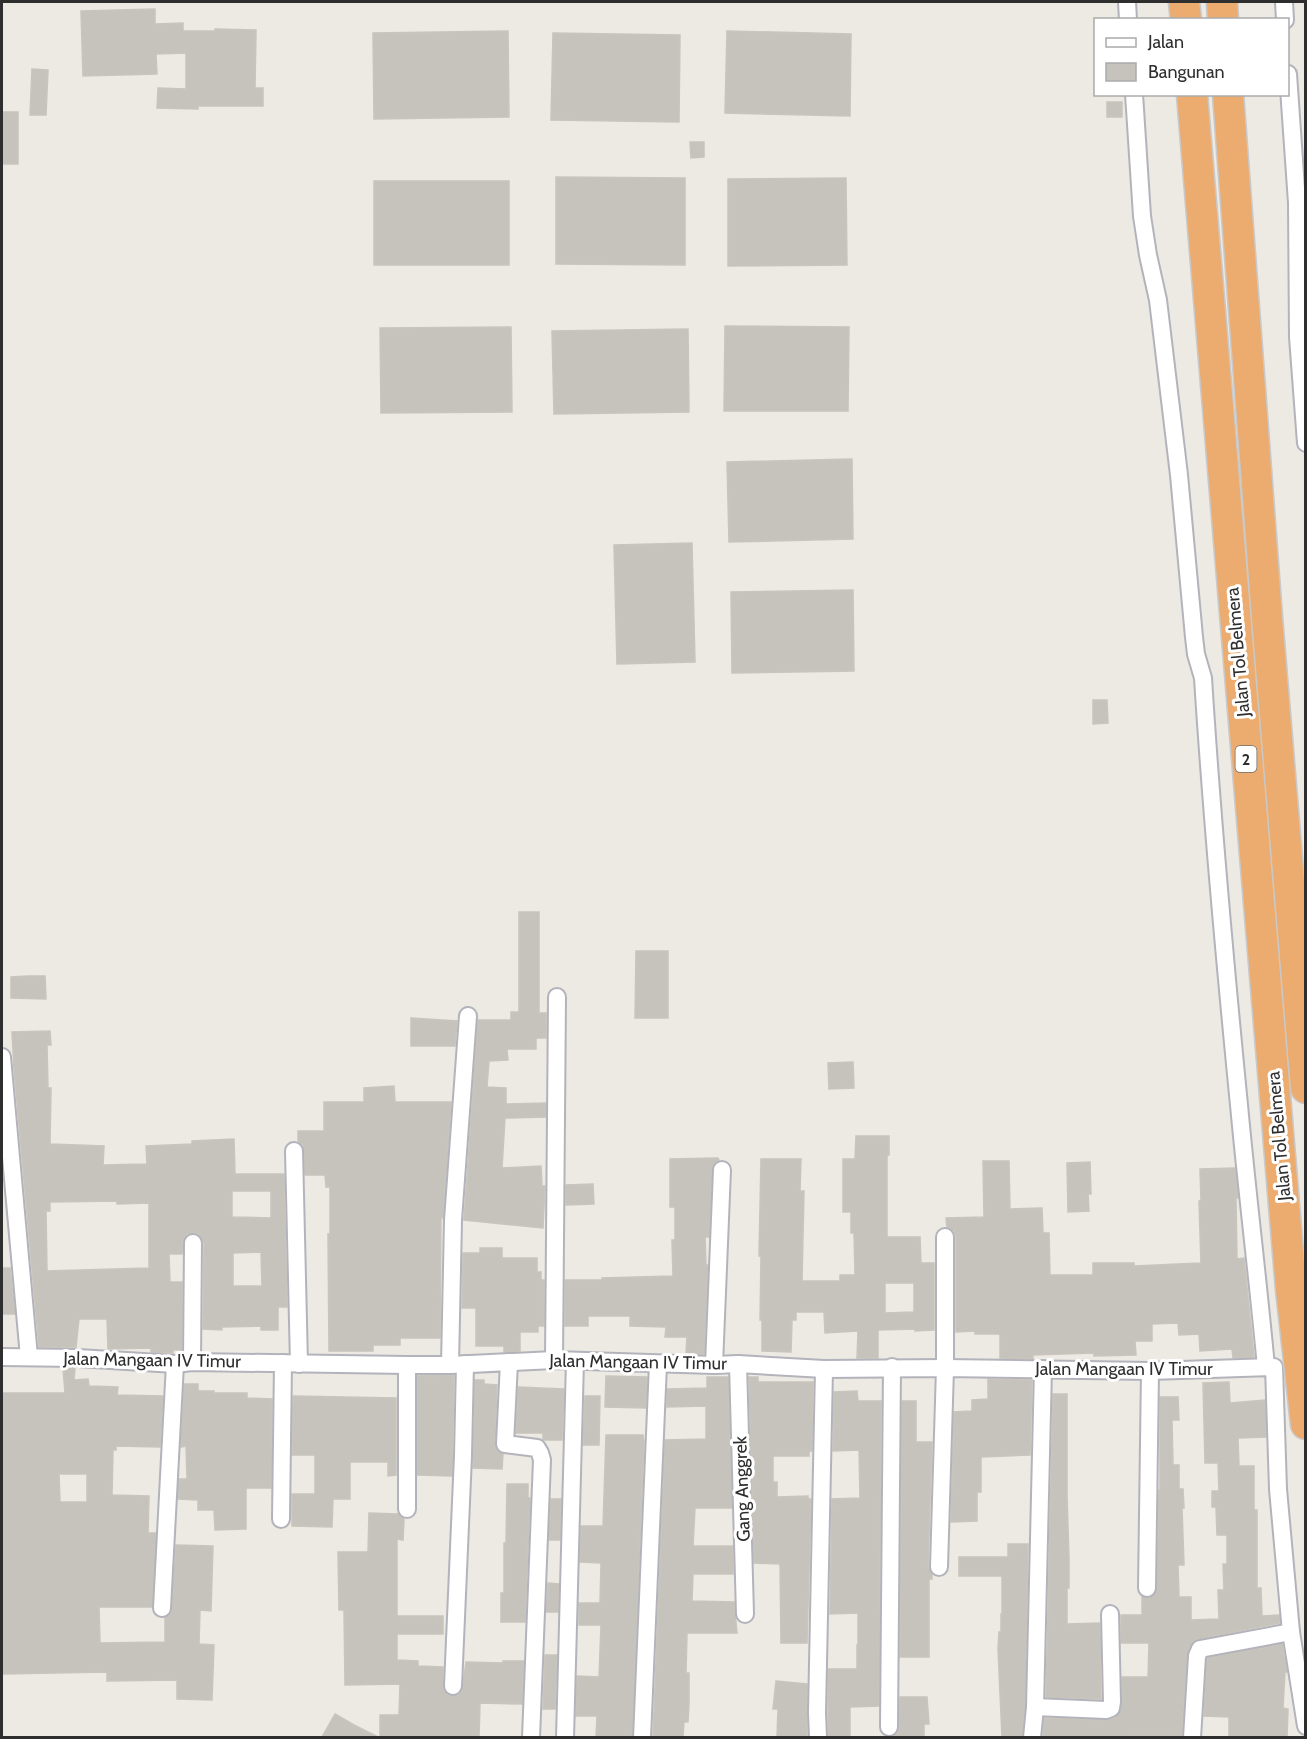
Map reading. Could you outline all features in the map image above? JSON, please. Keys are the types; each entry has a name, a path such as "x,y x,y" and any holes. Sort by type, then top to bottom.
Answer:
{"highway":[{"path":"1185,2 1186,18"},
{"path":"1222,2 1223,18"},
{"name":"Jalan Tol Belmera","path":"1192,96 1291,1289 1305,1424"},
{"name":"Jalan Tol Belmera","path":"1228,96 1305,1088"}],"street":[{"path":"1126,2 1128,18"},
{"path":"1284,2 1285,18"},
{"path":"1134,96 1142,216 1158,300 1179,475 1196,654 1203,671 1223,938 1239,1107 1270,1367 1291,1632 1305,1726"},
{"path":"1289,96 1297,203 1298,337 1305,443"},
{"path":"554,1360 557,997"},
{"path":"453,1686 464,1456 457,1364 453,1220 468,1016"},
{"path":"2,1057 29,1358"},
{"path":"281,1519 291,1364 294,1151"},
{"path":"714,1365 722,1170"},
{"path":"939,1567 945,1368 945,1237"},
{"path":"192,1362 193,1243"},
{"name":"Jalan Mangaan IV Timur","path":"2,1357 78,1358 175,1364 192,1362 407,1365 554,1360 738,1364 824,1369 892,1367 1150,1371 1270,1367"},
{"path":"565,1737 575,1361"},
{"path":"509,1362 504,1444 537,1448 542,1460 531,1737"},
{"path":"162,1608 175,1364"},
{"path":"642,1737 658,1364"},
{"name":"Gang Anggrek","path":"738,1364 746,1614"},
{"path":"407,1365 407,1509"},
{"path":"889,1727 892,1367"},
{"path":"818,1737 824,1369"},
{"path":"1032,1737 1035,1707 1043,1369"},
{"path":"1147,1588 1150,1371"},
{"path":"1035,1707 1106,1710 1111,1708 1110,1614"},
{"path":"1192,1737 1197,1656 1200,1649 1291,1632"}],"building":[{"path":"155,9 155,24 183,23 183,31 256,30 255,88 263,88 263,106 157,108 158,88 186,89 186,53 156,54 157,74 83,76 81,11"},
{"path":"508,31 509,117 374,119 373,33"},
{"path":"727,31 851,34 850,116 725,113"},
{"path":"553,33 680,35 679,122 551,120"},
{"path":"32,69 48,70 46,115 30,115"},
{"path":"1107,102 1122,102 1122,117 1107,117"},
{"path":"2,112 18,112 18,164 2,164"},
{"path":"690,142 704,142 704,157 691,158"},
{"path":"556,177 685,178 685,265 556,264"},
{"path":"846,178 847,265 728,266 728,179"},
{"path":"374,181 509,181 509,265 374,265"},
{"path":"725,326 849,327 848,411 724,411"},
{"path":"511,327 512,412 381,413 380,328"},
{"path":"688,329 689,412 554,414 552,331"},
{"path":"852,459 853,539 729,542 727,462"},
{"path":"692,543 695,662 617,664 614,545"},
{"path":"853,590 854,671 732,673 731,592"},
{"path":"1093,700 1107,700 1108,723 1093,724"},
{"path":"519,912 539,912 539,1013 546,1013 546,1038 536,1038 536,1049 507,1049 508,1060 489,1061 487,1087 506,1088 506,1104 546,1103 546,1117 505,1118 502,1168 541,1166 542,1186 545,1186 543,1228 464,1220 478,1020 511,1020 511,1012 519,1012"},
{"path":"636,951 668,951 668,1018 635,1018"},
{"path":"45,976 46,999 11,998 11,977"},
{"path":"411,1018 457,1021 455,1046 411,1046"},
{"path":"50,1031 51,1045 47,1045 48,1088 51,1088 50,1144 104,1146 103,1165 147,1164 146,1146 234,1139 235,1174 284,1174 287,1307 278,1307 278,1330 261,1330 261,1326 222,1327 222,1330 203,1329 204,1243 199,1234 193,1233 187,1234 184,1238 182,1254 169,1254 170,1282 182,1282 182,1350 173,1350 173,1353 151,1352 151,1348 108,1349 107,1319 79,1319 76,1347 39,1347 12,1032","holes":["232,1191 271,1191 271,1218 232,1217","50,1202 149,1203 149,1268 47,1271 46,1211 50,1211","261,1252 262,1286 233,1286 233,1253"]},
{"path":"853,1062 854,1088 829,1089 828,1063"},
{"path":"394,1086 395,1102 451,1102 443,1218 441,1217 440,1338 400,1338 400,1345 373,1345 373,1351 329,1351 330,1187 326,1187 325,1175 305,1175 304,1150 303,1145 298,1141 298,1131 324,1131 324,1102 364,1102 364,1088"},
{"path":"856,1136 889,1136 887,1237 920,1237 921,1263 934,1263 934,1330 878,1330 878,1358 857,1358 858,1331 825,1333 824,1312 796,1312 796,1320 792,1320 791,1352 762,1351 761,1256 759,1256 761,1159 801,1159 800,1191 804,1191 802,1281 840,1281 840,1275 855,1275 851,1212 843,1212 843,1159 855,1159","holes":["885,1283 914,1283 914,1312 885,1313"]},
{"path":"718,1158 712,1170 709,1237 705,1237 706,1265 708,1265 704,1354 686,1354 687,1337 665,1337 666,1327 630,1326 630,1316 588,1316 588,1326 565,1326 565,1280 673,1276 672,1240 675,1240 675,1207 670,1207 670,1159"},
{"path":"983,1161 1009,1161 1010,1209 1042,1208 1043,1233 1049,1233 1050,1275 1093,1275 1093,1263 1134,1263 1134,1266 1201,1263 1200,1169 1235,1168 1238,1198 1236,1198 1237,1259 1244,1258 1254,1357 1233,1358 1232,1349 1200,1351 1199,1334 1179,1335 1178,1323 1152,1324 1152,1341 1135,1341 1136,1355 1094,1356 1094,1353 1033,1355 1033,1359 1000,1358 1000,1334 975,1334 975,1331 956,1332 956,1237 954,1231 947,1227 946,1218 984,1217"},
{"path":"1090,1162 1089,1211 1068,1212 1067,1163"},
{"path":"593,1184 594,1204 566,1205 566,1185"},
{"path":"480,1248 502,1248 502,1258 537,1258 537,1272 541,1272 541,1280 544,1280 544,1326 538,1326 538,1332 520,1332 520,1351 504,1352 504,1346 476,1346 476,1308 462,1308 463,1253 480,1253"},
{"path":"2,1268 10,1268 15,1314 2,1314"},
{"path":"63,1368 75,1368 74,1380 88,1379 89,1386 118,1387 117,1395 163,1396 160,1447 116,1446 116,1450 113,1450 112,1495 149,1496 148,1533 156,1533 152,1607 99,1607 100,1643 165,1642 165,1618 172,1609 176,1545 213,1546 211,1611 200,1610 199,1644 214,1645 212,1700 177,1699 177,1680 107,1681 107,1672 2,1674 2,1393 65,1393","holes":["59,1474 87,1474 87,1502 60,1502"]},
{"path":"454,1375 452,1476 417,1475 417,1376"},
{"path":"606,1376 647,1377 646,1408 605,1407"},
{"path":"707,1377 728,1377 732,1508 695,1508 693,1546 733,1546 733,1574 693,1574 692,1601 734,1602 737,1633 687,1633 688,1722 684,1722 683,1737 653,1737 665,1440 706,1439 706,1406 667,1407 667,1389 707,1388"},
{"path":"749,1377 758,1377 758,1382 813,1382 812,1451 809,1451 809,1456 773,1456 773,1482 777,1482 777,1497 808,1496 808,1499 811,1499 807,1643 781,1643 780,1564 754,1563"},
{"path":"988,1379 1032,1380 1030,1455 981,1457 981,1492 977,1492 977,1521 951,1522 954,1412 972,1411 972,1400 988,1399"},
{"path":"475,1380 484,1380 484,1384 497,1385 495,1443 496,1449 503,1454 502,1469 473,1468"},
{"path":"1229,1382 1230,1403 1265,1400 1266,1437 1238,1438 1239,1466 1254,1466 1254,1510 1257,1510 1257,1588 1261,1588 1262,1616 1279,1615 1280,1623 1193,1641 1187,1655 1182,1736 1043,1737 1044,1718 1106,1720 1115,1718 1121,1710 1122,1677 1148,1677 1149,1643 1121,1643 1121,1615 1142,1615 1142,1597 1153,1596 1157,1589 1160,1397 1178,1397 1179,1420 1172,1420 1173,1465 1179,1465 1179,1489 1183,1489 1184,1508 1182,1508 1184,1565 1178,1565 1179,1597 1191,1597 1191,1620 1219,1619 1218,1590 1224,1590 1223,1564 1227,1564 1227,1535 1217,1535 1216,1507 1212,1507 1212,1491 1219,1491 1218,1463 1205,1463 1203,1383"},
{"path":"184,1384 198,1384 198,1391 247,1393 247,1398 272,1399 271,1488 246,1488 246,1529 215,1530 214,1510 198,1510 198,1500 178,1499 179,1479 187,1479 186,1446 181,1447"},
{"path":"518,1387 564,1389 562,1440 543,1440 543,1433 516,1433"},
{"path":"857,1391 858,1401 881,1401 879,1706 850,1707 850,1737 828,1737 828,1669 857,1669 858,1613 830,1614 832,1499 860,1498 859,1450 833,1451 834,1392"},
{"path":"1053,1394 1067,1394 1069,1588 1067,1588 1067,1624 1100,1623 1101,1699 1046,1697"},
{"path":"293,1396 396,1398 396,1475 388,1476 388,1462 350,1462 350,1499 333,1499 332,1527 292,1526 292,1494 315,1494 315,1455 292,1455"},
{"path":"585,1396 600,1396 599,1445 583,1445"},
{"path":"902,1401 916,1401 916,1442 932,1442 928,1567 932,1574 932,1579 929,1579 929,1657 900,1657"},
{"path":"606,1435 643,1435 644,1441 632,1737 596,1737 597,1716 576,1716 577,1676 599,1677 601,1625 579,1625 579,1603 600,1603 601,1563 580,1562 581,1526 603,1526"},
{"path":"507,1484 528,1484 528,1498 530,1498 525,1622 501,1622"},
{"path":"551,1499 561,1499 560,1540 549,1540"},
{"path":"369,1513 398,1514 404,1519 403,1540 397,1539 397,1616 443,1616 443,1634 397,1634 397,1660 418,1661 418,1666 443,1667 443,1690 453,1696 462,1691 466,1662 524,1661 522,1704 480,1703 479,1737 380,1737 380,1715 399,1715 400,1684 345,1685 344,1610 339,1610 338,1552 368,1552"},
{"path":"1008,1544 1028,1544 1025,1706 1022,1737 1002,1737 998,1649 1002,1614 1002,1576 959,1576 959,1557 1008,1557"},
{"path":"548,1583 559,1584 558,1612 546,1612"},
{"path":"1282,1644 1287,1672 1285,1672 1283,1708 1288,1709 1287,1737 1229,1737 1229,1717 1204,1716 1207,1658"},
{"path":"545,1655 557,1655 555,1709 543,1709"},
{"path":"776,1681 807,1684 807,1737 777,1737 778,1709 773,1709"},
{"path":"900,1697 927,1697 929,1724 924,1724 924,1737 893,1737 898,1733 899,1728"},
{"path":"335,1714 354,1725 378,1737 322,1737"}]}
